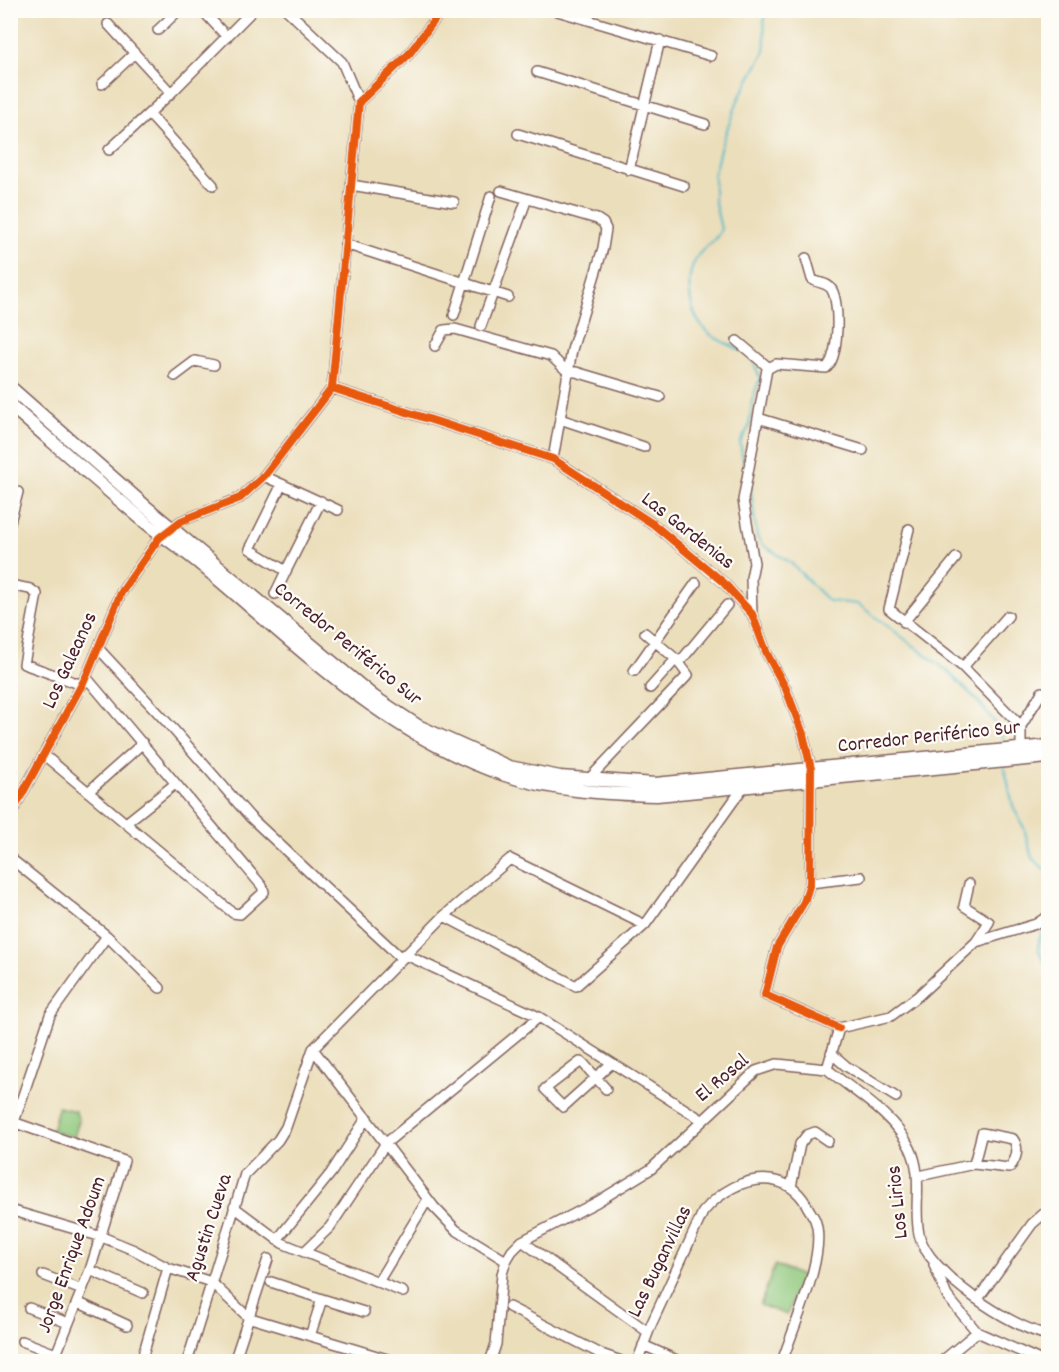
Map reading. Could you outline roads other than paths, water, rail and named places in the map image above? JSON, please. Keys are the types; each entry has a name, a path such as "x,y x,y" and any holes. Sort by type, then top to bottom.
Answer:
{"main road":[{"name":"Corredor Periférico Sur","path":"10,387 202,565 366,702 414,734 465,759 506,775 559,787 609,794 657,795 741,789 810,776 1048,746"},
{"name":"Corredor Periférico Sur","path":"10,405 350,677 418,726 509,767 588,780 655,784 810,776 1048,757"}],"street":[{"path":"158,30 179,10"},
{"path":"202,10 227,37"},
{"path":"109,150 171,93 253,10"},
{"path":"167,532 181,521 240,498 264,476 332,388 359,102 342,62 287,10"},
{"path":"359,102 409,54 442,10"},
{"path":"554,10 593,15 711,56"},
{"path":"108,24 171,93"},
{"path":"629,170 660,40"},
{"path":"102,84 135,53"},
{"path":"537,72 705,124"},
{"path":"149,114 213,185"},
{"path":"518,134 684,186"},
{"path":"351,185 454,202"},
{"path":"501,191 603,223 606,229 603,248 581,315 568,372 554,459"},
{"path":"454,315 491,196"},
{"path":"481,326 525,204"},
{"path":"345,244 508,297"},
{"path":"768,367 776,364 826,368 834,358 836,324 833,292 830,287 812,279 806,258"},
{"path":"435,346 444,330 455,328 551,356 568,372 576,372 660,397"},
{"path":"737,341 768,367"},
{"path":"175,376 195,361 214,365"},
{"path":"752,614 751,578 754,563 743,500 768,367"},
{"name":"Las Gardenias","path":"332,388 554,459 653,524 723,582 752,614 767,654 786,689 803,734 810,776 810,883"},
{"path":"758,418 863,450"},
{"path":"560,419 644,447"},
{"path":"264,476 338,510"},
{"path":"282,484 250,549 286,571"},
{"path":"10,522 18,492"},
{"path":"275,594 321,501"},
{"path":"909,529 888,604 892,613 963,667 1021,726"},
{"name":"Los Galeanos","path":"10,816 84,681 121,593 167,532"},
{"path":"904,622 956,558"},
{"path":"634,671 696,583"},
{"path":"10,585 30,589 37,594 24,664 84,681 143,743 265,890 240,914 233,913 44,755"},
{"path":"650,688 727,605"},
{"path":"963,667 1008,616"},
{"path":"588,780 686,679 687,671 656,640 645,633"},
{"path":"98,648 250,817 403,956 539,1017 702,1120"},
{"path":"1021,748 1021,726 1042,692"},
{"path":"88,792 143,743"},
{"path":"126,823 175,784"},
{"path":"444,916 576,986 645,925 741,789"},
{"path":"10,858 107,936 160,988"},
{"path":"506,1261 456,1230 428,1199 313,1049 444,916 510,859 645,925"},
{"path":"861,877 810,883 804,902 777,947 765,995 839,1028 891,1016 918,996 976,942 989,922 964,906 969,884"},
{"path":"976,942 1036,924 1048,916"},
{"path":"10,1134 12,1121 50,1015 107,936"},
{"path":"304,1252 330,1227 386,1143 539,1017"},
{"path":"827,1069 839,1028"},
{"name":"Agustin Cueva","path":"188,1362 245,1173 278,1140 286,1126 313,1049"},
{"path":"831,1053 846,1066 896,1097"},
{"path":"606,1089 596,1079 583,1063 577,1062 545,1089 562,1107 596,1079 612,1063"},
{"name":"El Rosal","path":"490,1362 496,1344 498,1305 506,1261 522,1241 597,1202 651,1169 756,1071 777,1064 827,1069"},
{"name":"Los Lirios","path":"827,1069 887,1116 911,1151 918,1176 918,1232 922,1247 934,1264 978,1299 1027,1330 1048,1335"},
{"path":"276,1240 331,1173 367,1117"},
{"name":"Jorge Enrique Adoum","path":"12,1121 124,1161 102,1238 54,1358"},
{"path":"782,1362 813,1272 818,1241 816,1221 802,1198 791,1187 800,1144 807,1134 815,1132 828,1141"},
{"path":"918,1176 974,1164 1009,1168 1016,1156 1016,1143 1013,1139 982,1133 974,1164"},
{"name":"Las Buganvillas","path":"637,1362 693,1229 716,1198 746,1182 763,1179 783,1182 791,1187"},
{"path":"378,1282 428,1199"},
{"path":"234,1207 276,1240 403,1292"},
{"path":"10,1210 102,1238 134,1250 168,1268 211,1282 251,1318 397,1362"},
{"path":"978,1299 1032,1224 1048,1210"},
{"path":"522,1241 648,1332"},
{"path":"234,1362 251,1318 268,1259"},
{"path":"934,1264 947,1296 977,1332 1044,1362"},
{"path":"141,1362 168,1268"},
{"path":"90,1270 143,1293"},
{"path":"43,1275 82,1290"},
{"path":"271,1282 364,1312"},
{"path":"310,1336 322,1299"},
{"path":"77,1302 127,1325"},
{"path":"508,1307 601,1354 624,1362"},
{"path":"29,1308 68,1323"},
{"path":"941,1362 977,1332"},
{"path":"22,1341 54,1358"},
{"path":"643,1345 681,1362"}],"waterway":[{"path":"743,352 714,337 703,327 693,309 689,287 690,276 697,257 721,229 714,199 714,174 720,149 738,100 765,51 764,10"},
{"path":"745,469 740,443 749,427 752,400 760,378 752,359"},
{"path":"750,483 757,537 763,545 791,563 828,601 858,604 945,669 976,699 997,725 1002,734 1003,747"},
{"path":"1004,765 1013,806 1024,828 1032,858 1048,872"},
{"path":"1048,929 1042,932 1039,941 1040,954 1048,966"}],"railway":[{"path":"10,15 17,10"}]}
